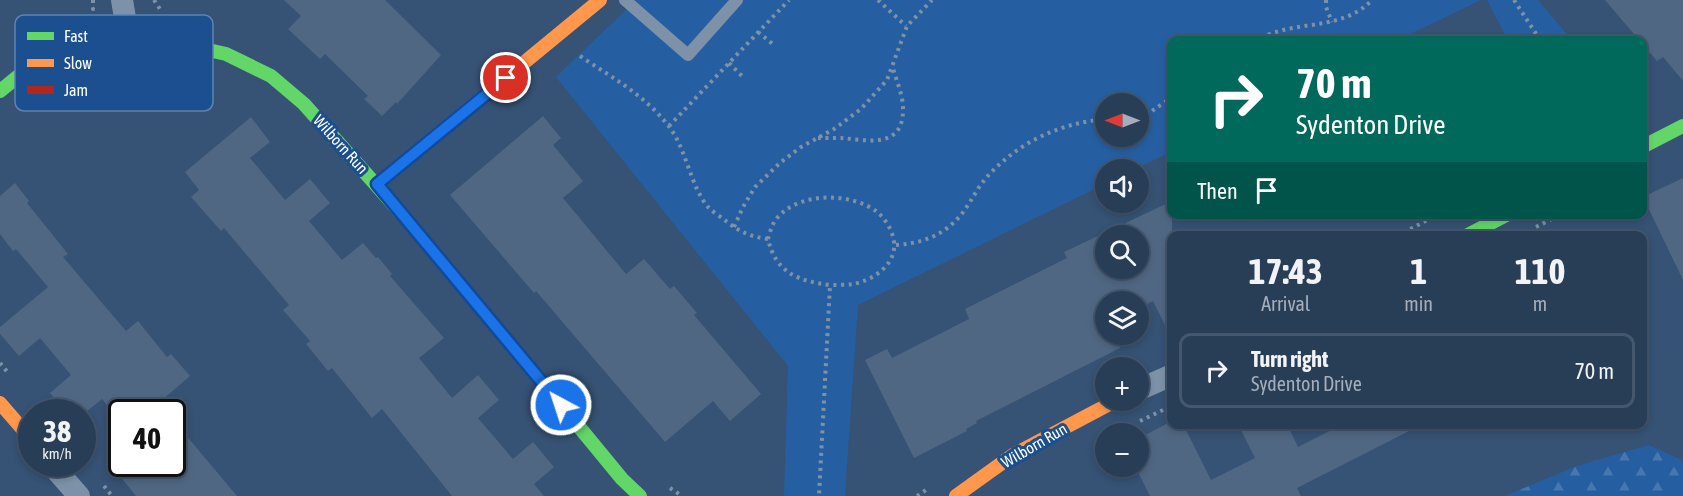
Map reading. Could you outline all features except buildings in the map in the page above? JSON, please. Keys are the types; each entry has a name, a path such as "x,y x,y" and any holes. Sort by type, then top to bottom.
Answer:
{"street":[{"path":"122,0 124,15"},
{"path":"377,184 600,0"},
{"name":"Wilborn Run","path":"213,51 226,54 271,76 304,104 377,184 622,479 640,496"},
{"name":"Wilborn Run","path":"0,91 15,79"},
{"path":"1647,144 1683,126"},
{"path":"1476,231 1498,219"},
{"path":"1149,385 1167,377"},
{"path":"0,402 18,423"},
{"name":"Wilborn Run","path":"956,496 972,482 1013,455 1095,410"},
{"path":"62,477 79,496"}],"lane":[{"path":"625,0 688,55 737,0"}],"path":[{"path":"669,126 789,0"},
{"path":"878,0 907,26"},
{"path":"734,227 755,187 781,162 861,109 887,80 907,26 932,0"},
{"path":"1326,0 1326,7 1332,22"},
{"path":"1264,36 1348,17 1372,0"},
{"path":"1514,0 1537,36"},
{"path":"758,32 774,45"},
{"path":"579,55 633,89 669,126 685,154 708,207 734,227 752,237 768,239"},
{"path":"729,63 743,77"},
{"path":"817,138 882,141 896,132 902,120 903,107 892,66"},
{"path":"1149,113 1167,100"},
{"path":"896,245 914,244 936,237 952,226 984,181 1004,159 1029,142 1058,128 1095,120"},
{"path":"837,198 862,204 876,212 892,231 896,245 887,265 879,273 853,284 830,285 795,277 778,263 771,251 768,239 771,226 777,217 795,204 813,199 837,198"},
{"path":"1407,231 1429,219"},
{"path":"1530,230 1552,219"},
{"path":"819,496 830,285"}],"green space":[{"path":"636,0 1481,0 1406,36 1167,36 1167,154 1149,162 1149,159 1095,159 1095,189 858,305 845,496 784,496 788,366 556,77"},
{"path":"1487,0 1538,0 1569,36 1506,36"},
{"path":"1649,445 1683,461 1683,496 1505,496 1577,466"}],"traffic: fast":[{"path":"213,51 226,54 271,76 304,104 401,213"},
{"path":"0,91 15,79"},
{"path":"1647,144 1683,126"},
{"path":"1476,231 1498,219"},
{"path":"557,400 622,479 640,496"}],"traffic: slow":[{"path":"377,184 600,0"},
{"path":"0,403 18,424"},
{"path":"956,496 1013,455 1096,411"}],"traffic: jam":[{"path":"401,213 557,400"}],"route":[{"path":"506,78 377,184 561,405"}]}
